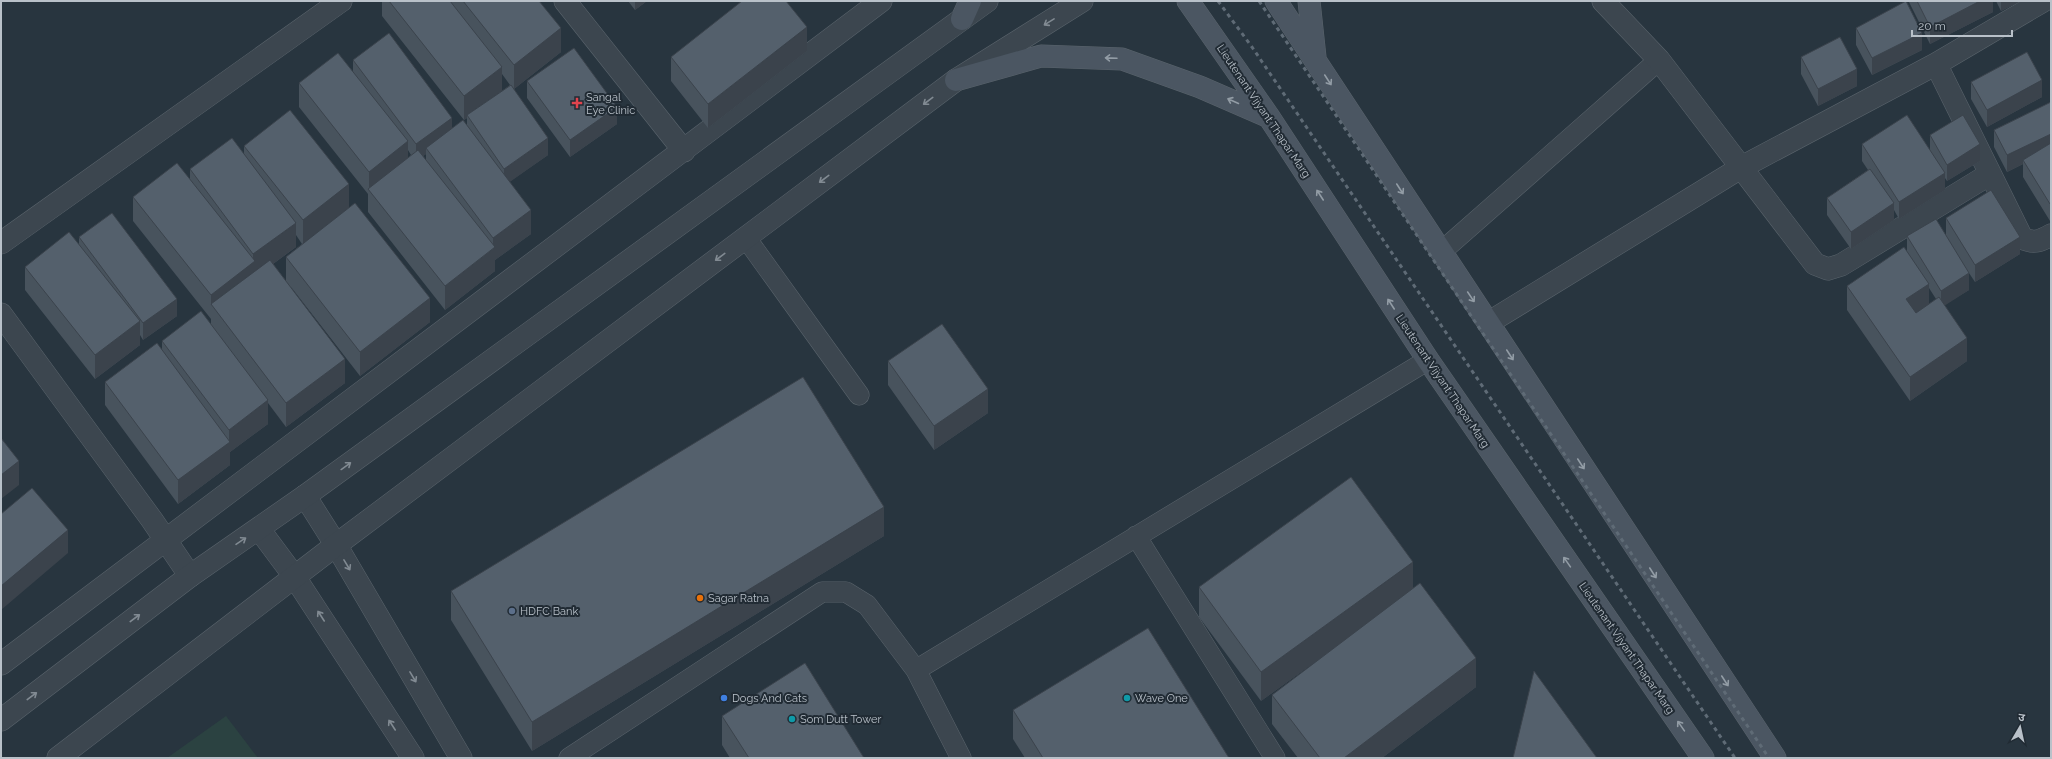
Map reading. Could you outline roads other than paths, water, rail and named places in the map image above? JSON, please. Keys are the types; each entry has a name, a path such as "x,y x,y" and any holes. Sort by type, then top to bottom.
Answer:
{"main road":[{"name":"Lieutenant Vijyant Thapar Marg","path":"1188,1 1269,117 1428,360 1704,758"},
{"path":"1276,1 1776,758"},
{"path":"1309,1 1316,61"},
{"path":"956,80 1040,56 1122,59 1200,87 1269,117"}],"street":[{"path":"1,243 341,1"},
{"path":"565,1 684,151"},
{"path":"1,664 167,541 881,1"},
{"path":"1,720 190,576 305,496 966,10 987,1"},
{"path":"58,758 294,576 956,80 1082,1"},
{"path":"1603,1 1659,60 1815,264 1828,269 1841,265 1990,174"},
{"path":"1488,323 1742,168 1936,64 2043,1 2051,15"},
{"path":"1936,64 2022,238 2031,242 2039,242 2051,235"},
{"path":"1,314 167,541 190,576"},
{"path":"305,496 336,545 461,758"},
{"path":"259,529 294,576 413,758"}],"lane":[{"path":"1441,252 1659,60"},
{"path":"746,238 859,395"},
{"path":"916,670 1428,360"},
{"path":"1136,536 1275,758"},
{"path":"569,758 822,592 846,592 867,605 916,670 961,758"}],"railway":[{"path":"1218,1 1252,47 1735,758"},
{"path":"1259,1 1769,758"}],"place":[{"name":"Sangal Eye Clinic","path":"577,103"},
{"name":"Sagar Ratna","path":"700,598"},
{"name":"HDFC Bank","path":"512,611"},
{"name":"Dogs And Cats","path":"724,698"},
{"name":"Wave One","path":"1127,698"},
{"name":"Som Dutt Tower","path":"792,719"}]}
